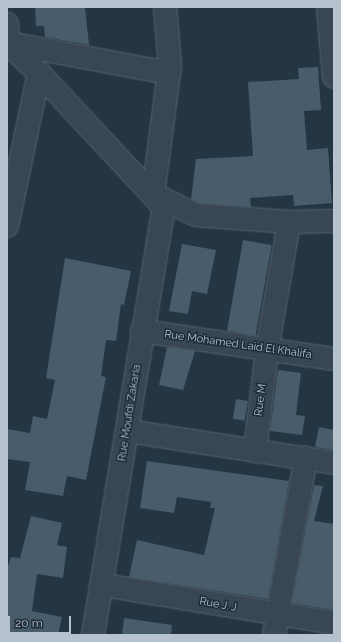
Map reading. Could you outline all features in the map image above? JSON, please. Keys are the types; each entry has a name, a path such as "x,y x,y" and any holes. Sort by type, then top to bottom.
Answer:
{"street":[{"name":"Rue Moufdi Zakaria","path":"93,635 103,585 128,431 159,201 169,73 165,7"},
{"path":"328,7 334,77"},
{"path":"7,37 169,73"},
{"path":"7,37 159,201 196,215 290,222 334,221"},
{"path":"7,226 39,73"},
{"name":"Rue M","path":"255,450 267,350 290,222"},
{"name":"Rue Mohamed Laid El Khalifa","path":"142,331 334,359"},
{"path":"128,431 334,463"},
{"path":"276,625 306,458"},
{"name":"Rue J. J","path":"103,585 276,625 334,623"}],"building":[{"path":"35,7 85,7 89,45 45,37 44,26 36,26"},
{"path":"318,67 321,110 304,111 307,150 328,148 332,203 294,206 293,195 250,198 251,207 199,203 191,199 196,159 253,156 248,82 299,79 298,68"},
{"path":"243,240 272,245 256,336 227,331"},
{"path":"182,244 216,250 207,294 192,291 188,314 169,311"},
{"path":"65,258 131,271 124,305 121,304 116,341 106,340 101,376 106,377 86,480 67,476 63,496 25,490 30,462 7,459 7,429 30,433 33,416 47,419 55,380 46,378"},
{"path":"167,347 195,351 183,390 159,385"},
{"path":"278,370 301,373 296,415 305,416 302,435 270,431"},
{"path":"236,399 248,401 245,421 233,419"},
{"path":"319,427 334,430 334,450 315,447"},
{"path":"147,461 289,481 268,599 129,577 137,540 204,555 215,508 210,508 211,502 177,497 174,513 140,508"},
{"path":"314,485 323,486 314,521 334,524 334,610 292,603"},
{"path":"31,516 62,523 57,545 67,547 63,578 37,574 32,611 62,617 58,635 7,635 7,569 11,557 20,558"},
{"path":"124,618 172,625 171,635 122,635"}]}
